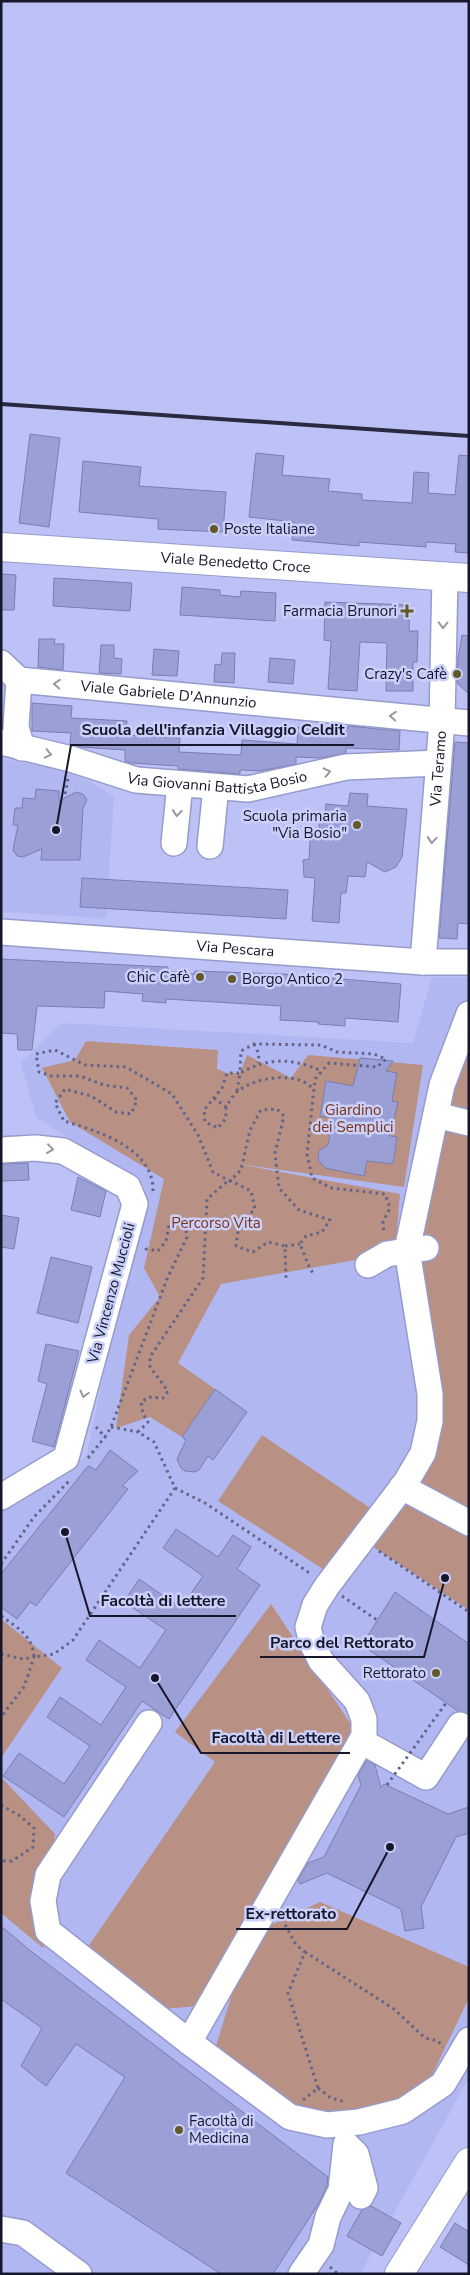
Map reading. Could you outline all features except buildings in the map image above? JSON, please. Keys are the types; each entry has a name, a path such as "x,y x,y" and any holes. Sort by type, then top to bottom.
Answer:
{"main road":[{"name":"Viale Benedetto Croce","path":"1,547 457,577"},
{"path":"399,2274 469,2162"}],"street":[{"name":"Via Teramo","path":"423,962 438,763 457,577"},
{"path":"1,663 10,687 16,727 11,745"},
{"name":"Viale Gabriele D'Annunzio","path":"10,687 469,723"},
{"name":"Via Giovanni Battista Bosio","path":"11,745 71,759 136,780 248,789 346,767 438,763"},
{"path":"174,843 180,784"},
{"path":"210,846 216,787"},
{"name":"Via Pescara","path":"1,932 423,962 469,962"},
{"path":"188,2042 364,1736 364,1719 357,1701 321,1661 312,1643 308,1627 315,1605 327,1586 402,1487 423,1453 430,1421 430,1394 397,1254 436,1115 442,1085 469,1014"},
{"path":"436,1115 469,1123"},
{"name":"Via Vincenzo Muccioli","path":"1,1150 36,1148 63,1151 128,1187 135,1204 66,1458 1,1497"},
{"path":"402,1487 469,1523"},
{"path":"148,1723 48,1875 43,1902 48,1931 188,2042 290,2117 328,2126 345,2133 356,2154 366,2188 361,2196"},
{"path":"361,1741 426,1777 460,1725"},
{"path":"345,2133 403,2111 444,2084 469,2040"},
{"path":"301,2274 321,2245 328,2217 340,2190 345,2133"},
{"path":"1,2229 23,2233 79,2274"}],"path":[{"path":"254,1044 258,1054 258,1063"},
{"path":"237,1092 241,1051 254,1044 321,1045 337,1052 374,1054 386,1059 377,1067 329,1063 315,1079 307,1154 312,1178 331,1188 385,1194 390,1208 383,1222 397,1254"},
{"path":"138,1432 148,1422 143,1414 141,1402 149,1397 163,1398 168,1391 150,1367 150,1357 203,1278 207,1199 229,1180 241,1170 250,1130 261,1110 277,1109 284,1116 275,1153 279,1188 299,1210 330,1220 322,1232 306,1236 300,1244 285,1246 268,1242 253,1252 236,1246 239,1225 255,1209 251,1191 229,1180 213,1172 198,1135 172,1094 126,1067 85,1065 55,1050 36,1054 39,1072 52,1076 80,1076 104,1085 128,1088 137,1100 131,1114 116,1112 91,1096 65,1089 55,1103 64,1120 89,1128 120,1142 142,1160 153,1179 152,1195"},
{"path":"314,1091 309,1084 291,1078 260,1080 237,1092 226,1106 226,1118 218,1128 205,1122 204,1110 222,1088 226,1073 240,1073 258,1063 290,1061 322,1071"},
{"path":"214,1098 226,1106"},
{"path":"82,1466 111,1427 167,1279 187,1237 185,1226 177,1221 169,1225 166,1241 158,1251 146,1249 145,1242"},
{"path":"300,1244 310,1269 314,1274"},
{"path":"285,1246 286,1279"},
{"path":"83,1397 95,1402 95,1427 105,1437"},
{"path":"111,1427 138,1432 154,1442 175,1488 205,1503 377,1620"},
{"path":"1,1564 34,1517 65,1487 76,1473"},
{"path":"1,1654 23,1659 54,1654 73,1640 175,1488"},
{"path":"362,1539 469,1612"},
{"path":"1,1616 21,1629 33,1646 34,1657 24,1687 1,1717"},
{"path":"387,1786 446,1703"},
{"path":"1,1805 20,1816 34,1828 33,1847 12,1861 1,1861"},
{"path":"271,1899 296,1946 394,2009 426,2038 438,2041 454,2062 454,2067"},
{"path":"290,2117 304,2098 318,2088 288,1993 304,1952"}],"shaded area":[{"path":"1,759 69,772 95,784 114,797 106,918 1,912"},
{"path":"432,977 469,977 469,2078 360,2274 1,2274 1,1502 86,1457 144,1186 36,1117 21,1063 62,1023 413,1043"}],"green space":[{"path":"469,1031 469,1519 402,1487 423,1453 421,1271 436,1115"},
{"path":"86,1041 218,1050 217,1069 227,1073 240,1073 247,1055 291,1078 308,1055 423,1065 404,1187 238,1164 400,1194 395,1253 221,1284 178,1363 215,1389 182,1437 150,1417 116,1428 129,1335 160,1297 144,1268 164,1179 70,1122 42,1068 75,1060"},
{"path":"262,1435 373,1510 326,1571 218,1501"},
{"path":"408,1499 469,1531 469,1610 372,1546"},
{"path":"271,1604 356,1732 210,2005 163,2009 81,1957 215,1762 175,1732"},
{"path":"1,1619 62,1668 1,1758"},
{"path":"1,1777 55,1834 43,1948 1,1913"},
{"path":"320,1902 469,1967 469,1998 420,2100 327,2125 212,2059 250,1935"}],"railway":[{"path":"1,404 469,436"}],"place":[{"name":"Poste Italiane","path":"214,529"},
{"name":"Farmacia Brunori","path":"407,611"},
{"name":"Crazy's Cafè","path":"457,674"},
{"name":"Scuola primaria \"Via Bosio\"","path":"357,825"},
{"name":"Scuola dell'infanzia Villaggio Celdit","path":"56,830"},
{"name":"Chic Cafè","path":"200,977"},
{"name":"Borgo Antico 2","path":"232,979"},
{"name":"Facoltà di lettere","path":"65,1532"},
{"name":"Parco del Rettorato","path":"445,1578"},
{"name":"Rettorato","path":"436,1673"},
{"name":"Facoltà di Lettere","path":"155,1678"},
{"name":"Ex-rettorato","path":"390,1847"},
{"name":"Facoltà di Medicina","path":"179,2130"}],"park label":[{"name":"Giardino dei Semplici","path":"353,1118"},
{"name":"Percorso Vita","path":"216,1223"}]}
